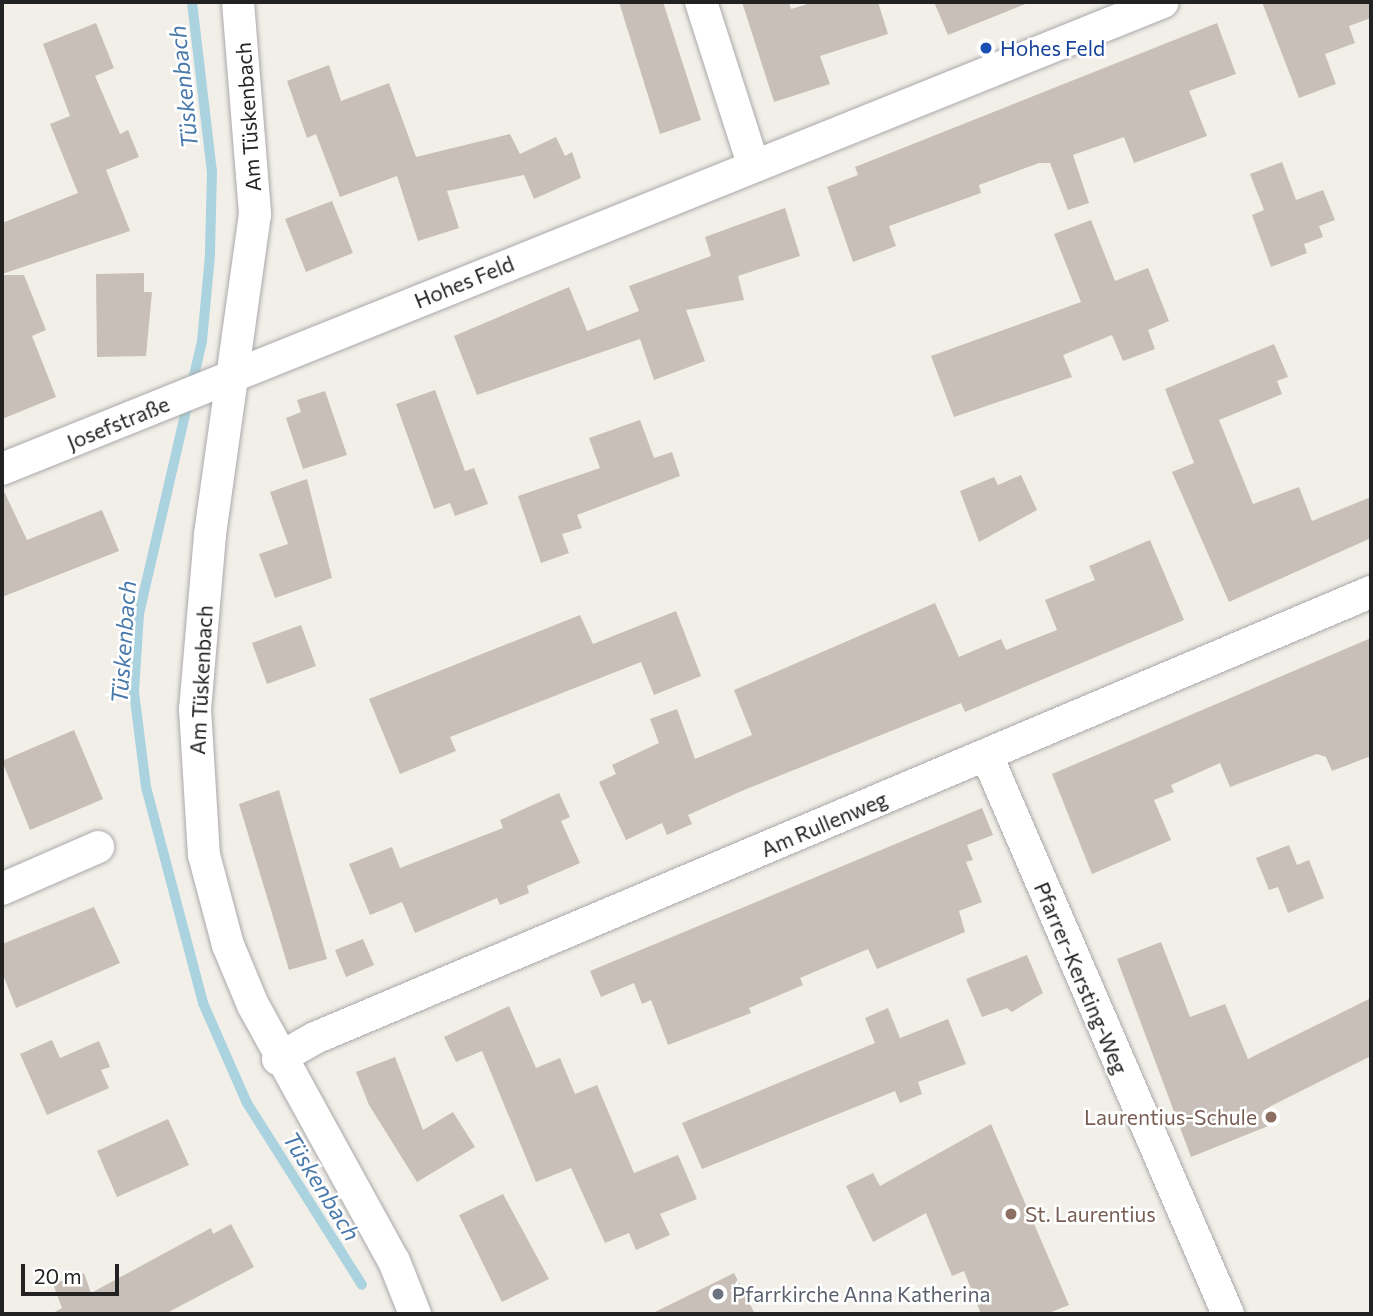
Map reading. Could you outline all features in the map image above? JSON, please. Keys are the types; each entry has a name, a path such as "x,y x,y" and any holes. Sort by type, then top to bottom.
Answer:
{"street":[{"name":"Am Tüskenbach","path":"238,2 255,214 228,378 195,709 200,824 228,945 278,1059 394,1261 415,1314"},
{"path":"701,2 754,164"},
{"name":"Hohes Feld","path":"228,378 754,164 1163,2"},
{"name":"Josefstraße","path":"2,469 155,410 228,378"},
{"name":"Am Rullenweg","path":"278,1059 315,1038 1371,592"},
{"name":"Pfarrer-Kersting-Weg","path":"987,756 1228,1314"},
{"path":"2,889 98,847"}],"building":[{"path":"619,2 663,2 701,120 660,134"},
{"path":"742,2 789,2 791,9 814,2 878,2 888,34 820,56 830,84 774,102"},
{"path":"934,2 1027,2 1028,3 948,35"},
{"path":"1262,2 1371,2 1371,18 1349,26 1355,43 1325,54 1336,84 1299,98"},
{"path":"96,23 114,68 95,76 120,134 128,130 139,157 106,170 130,231 2,274 2,223 78,193 50,124 70,116 43,44"},
{"path":"1217,23 1236,74 1189,91 1207,136 1134,163 1124,137 1073,155 1089,203 1068,210 1050,163 1039,163 979,185 981,193 889,226 896,246 853,262 827,187 858,175 855,167"},
{"path":"329,65 341,101 389,83 416,157 510,134 520,154 556,137 565,156 572,152 581,178 534,199 524,175 447,191 459,228 418,241 397,176 340,197 316,134 307,138 287,81"},
{"path":"1282,162 1296,200 1323,190 1335,220 1319,226 1323,237 1304,244 1307,253 1271,267 1252,215 1264,210 1250,174"},
{"path":"332,201 353,253 306,272 285,219"},
{"path":"785,208 800,256 738,276 744,300 686,310 705,361 654,380 640,339 477,395 454,336 569,287 587,331 639,311 629,286 711,256 705,237"},
{"path":"1091,220 1115,281 1148,268 1169,321 1148,330 1155,349 1123,361 1112,335 1063,355 1072,377 954,417 931,356 1081,302 1054,234"},
{"path":"144,273 144,292 152,292 146,356 97,357 96,274"},
{"path":"2,275 24,275 46,330 32,336 56,397 2,419"},
{"path":"1274,344 1288,377 1277,381 1282,394 1219,420 1253,504 1299,487 1312,521 1371,497 1371,538 1229,602 1172,472 1194,463 1165,389"},
{"path":"435,390 465,471 474,468 488,504 455,516 450,503 434,509 396,404"},
{"path":"325,391 347,455 303,469 286,418 301,412 297,400"},
{"path":"640,420 654,458 672,452 680,476 577,515 582,528 562,534 569,553 541,563 518,496 600,468 589,438"},
{"path":"1021,475 1037,510 979,542 960,491 994,477 998,485"},
{"path":"307,479 332,578 275,598 259,554 288,544 270,492"},
{"path":"2,487 27,540 102,510 119,551 2,597"},
{"path":"1150,540 1184,620 965,712 961,703 744,790 688,815 692,824 667,835 662,823 626,840 599,782 616,774 612,765 659,743 650,719 677,709 695,759 752,735 734,690 935,603 959,657 1001,639 1006,650 1057,630 1045,600 1095,580 1089,566"},
{"path":"676,611 701,676 654,695 641,662 450,737 456,751 400,774 369,699 580,615 593,644"},
{"path":"301,625 316,666 267,684 252,643"},
{"path":"1371,638 1371,756 1332,771 1326,757 1317,754 1230,787 1220,763 1171,785 1174,792 1154,800 1171,840 1092,874 1052,774"},
{"path":"74,730 103,799 30,830 2,761"},
{"path":"279,790 327,959 289,970 239,804"},
{"path":"559,793 570,817 561,821 580,863 527,886 529,893 500,905 497,898 415,933 402,902 370,915 349,864 392,847 400,868 503,828 500,820"},
{"path":"982,808 993,835 967,845 973,860 966,862 982,902 959,911 965,932 877,969 868,949 800,978 803,985 749,1008 751,1013 668,1045 651,1000 642,1004 634,983 601,997 590,971"},
{"path":"1289,845 1297,865 1309,860 1324,898 1288,913 1278,887 1269,890 1256,858"},
{"path":"94,907 120,963 16,1008 2,972 2,944"},
{"path":"363,939 374,965 346,977 335,950"},
{"path":"1161,942 1190,1017 1225,1004 1248,1059 1371,998 1371,1056 1269,1107 1276,1123 1191,1157 1117,959"},
{"path":"1027,955 1043,993 1012,1012 1007,1008 982,1017 966,979"},
{"path":"509,1006 536,1068 560,1058 575,1094 597,1085 634,1173 678,1155 697,1199 660,1214 670,1235 636,1250 629,1233 605,1243 571,1168 536,1182 482,1051 456,1062 444,1037"},
{"path":"888,1008 900,1038 948,1019 966,1064 918,1082 922,1094 900,1103 895,1091 702,1169 682,1123 875,1043 865,1018"},
{"path":"52,1040 60,1058 99,1041 110,1067 101,1070 109,1088 47,1115 20,1054"},
{"path":"395,1057 423,1130 453,1112 475,1147 417,1182 369,1105 356,1072"},
{"path":"168,1119 189,1165 117,1197 97,1151"},
{"path":"991,1124 1069,1305 1046,1314 981,1314 964,1271 952,1276 926,1213 873,1242 846,1186 873,1173 880,1186"},
{"path":"503,1194 549,1279 502,1302 459,1215"},
{"path":"231,1224 254,1267 165,1314 51,1314 62,1308 53,1284 84,1273 91,1293 211,1228 213,1234"},
{"name":"Pfarrkirche Anna Katherina","path":"734,1273 755,1314 651,1314"}],"waterway":[{"name":"Tüskenbach","path":"192,2 212,171 210,255 202,341 139,614 134,692 146,787 203,1003 247,1103 362,1285"}],"place":[{"name":"Hohes Feld","path":"986,48"},
{"name":"Laurentius-Schule","path":"1271,1117"},
{"name":"St. Laurentius","path":"1011,1214"},
{"name":"Pfarrkirche Anna Katherina","path":"718,1294"}]}
